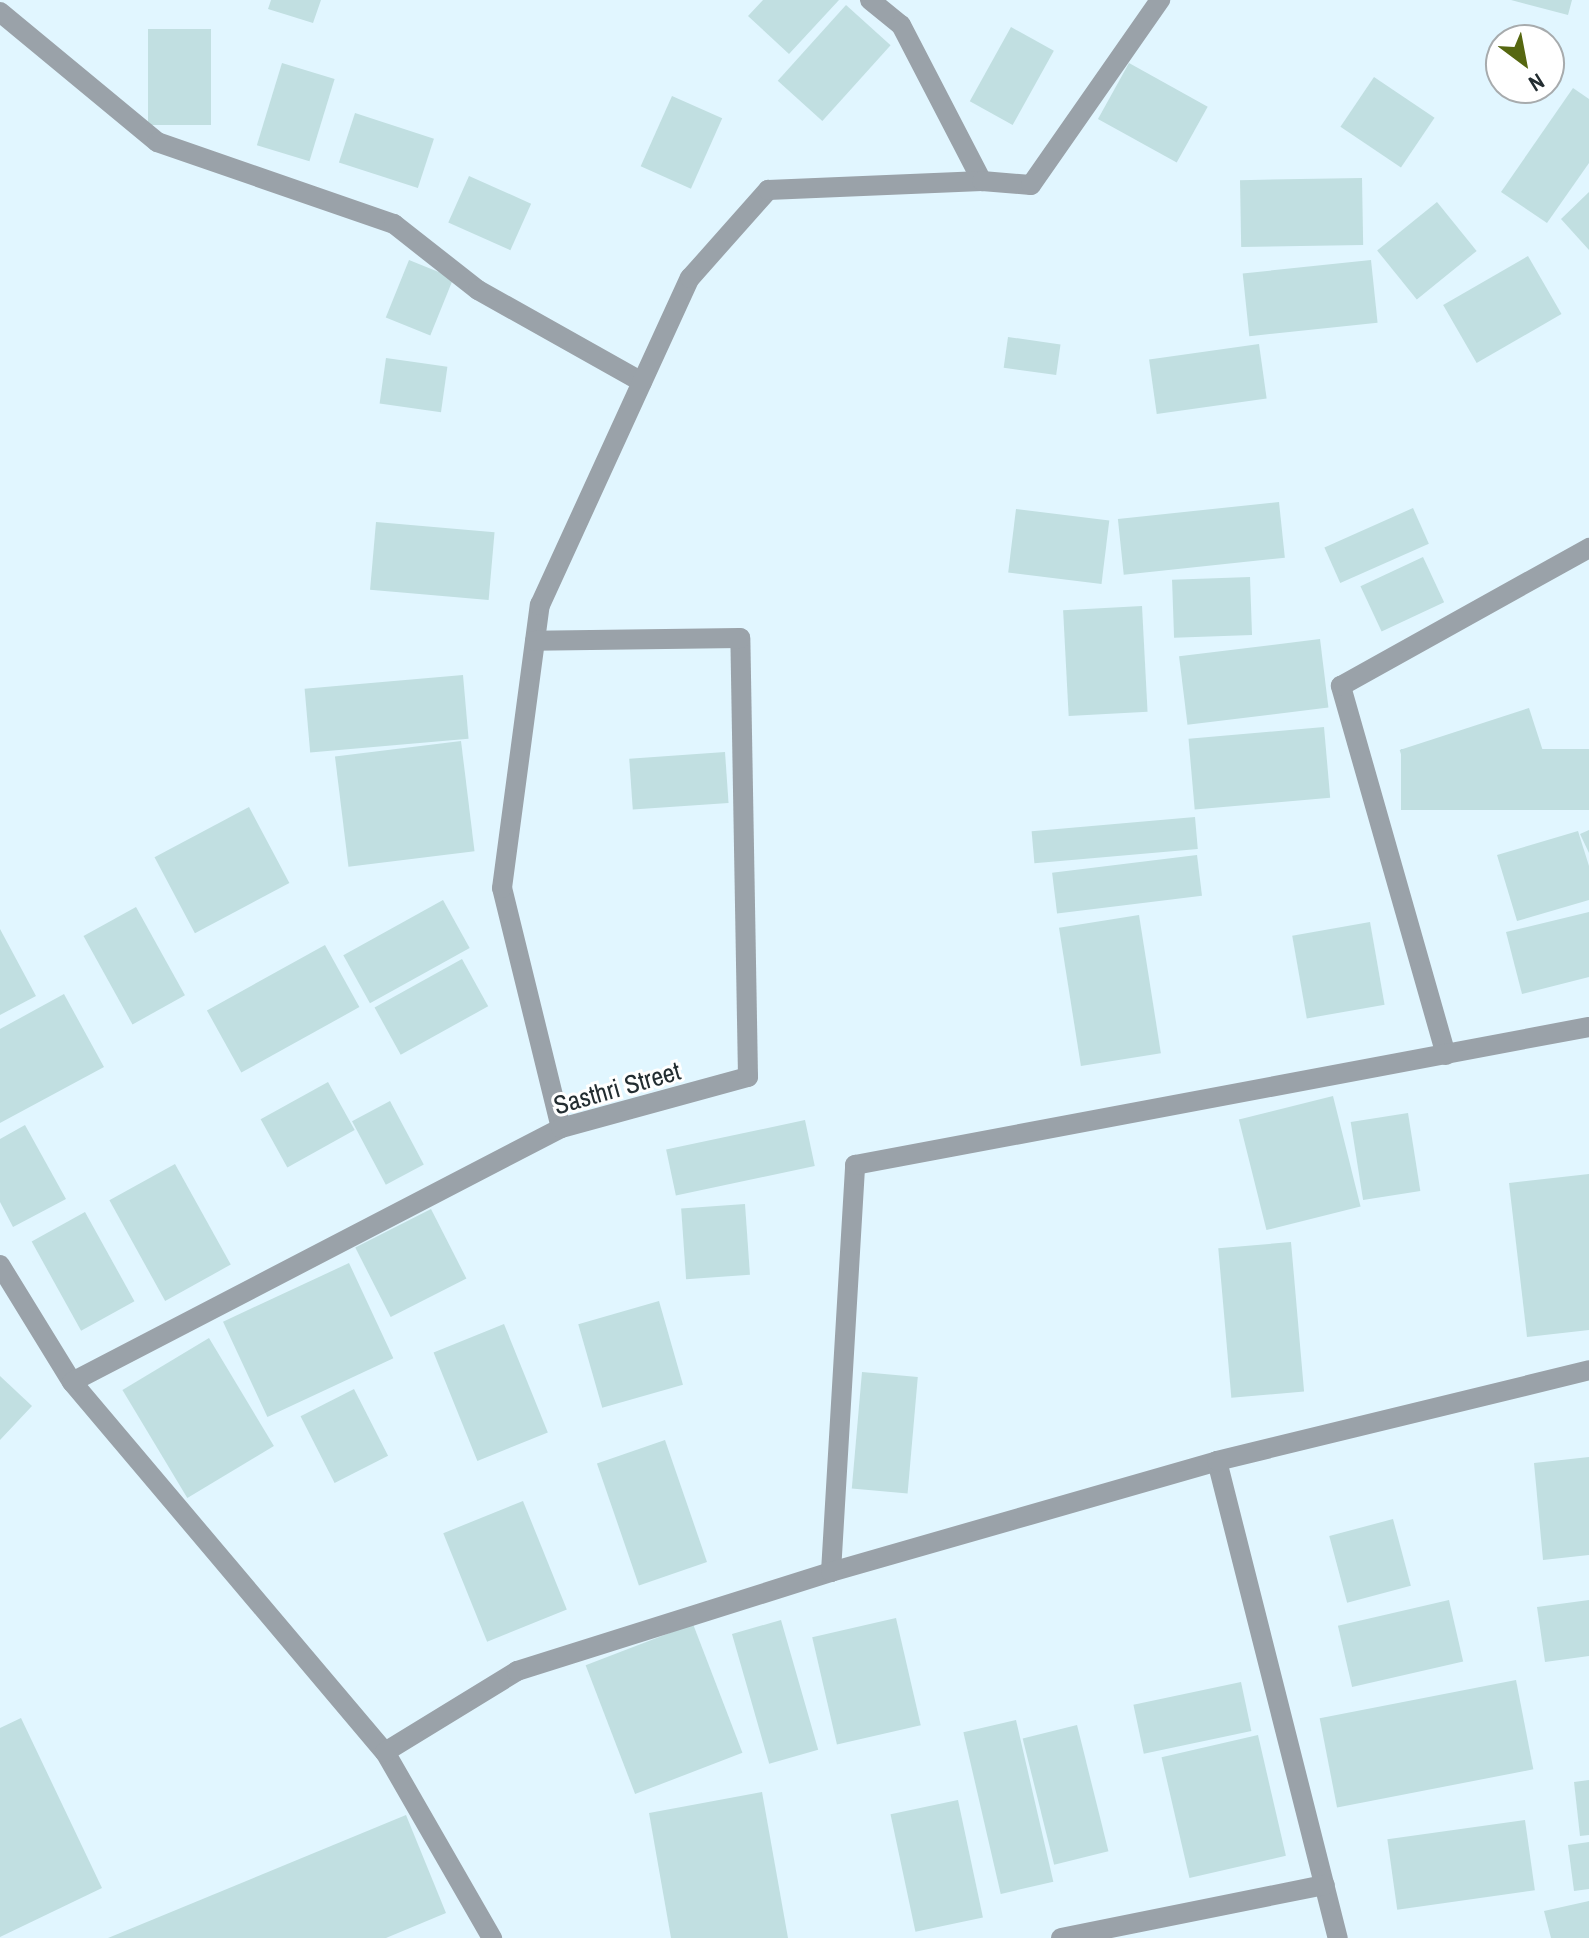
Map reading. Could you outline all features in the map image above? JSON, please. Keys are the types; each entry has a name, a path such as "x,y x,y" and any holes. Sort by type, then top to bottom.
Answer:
{"street":[{"path":"870,0 901,25 982,181"},
{"path":"561,1128 502,888 540,605 690,278 768,190 982,181 1031,185 1160,0"},
{"path":"0,12 157,142 394,224 478,290 642,382"},
{"path":"1446,1055 1341,686 1589,548"},
{"name":"Sasthri Street","path":"72,1382 561,1128 748,1077 740,638 535,641"},
{"path":"831,1572 855,1165 1589,1027"},
{"path":"0,1265 72,1382 385,1752 492,1938"},
{"path":"385,1752 517,1671 831,1572 1217,1461 1589,1370"},
{"path":"1217,1461 1338,1938"},
{"path":"1061,1938 1325,1885"}],"building":[{"path":"271,0 321,0 313,23 268,9"},
{"path":"763,0 839,0 789,54 748,16"},
{"path":"1511,0 1572,0 1568,15"},
{"path":"846,5 891,45 822,121 778,81"},
{"path":"1011,27 1054,51 1013,125 970,101"},
{"path":"148,29 211,29 211,125 148,125"},
{"path":"282,63 335,79 309,161 257,145"},
{"path":"1129,63 1208,107 1177,163 1098,119"},
{"path":"1374,77 1435,118 1401,168 1340,127"},
{"path":"1573,88 1589,99 1589,163 1547,223 1501,192 1562,104 1565,104"},
{"path":"672,96 722,118 691,189 641,166"},
{"path":"355,113 434,139 418,188 339,162"},
{"path":"469,176 531,204 510,250 448,223"},
{"path":"1362,178 1363,245 1241,247 1240,180"},
{"path":"1589,192 1589,250 1561,219"},
{"path":"1437,202 1477,251 1417,299 1377,250"},
{"path":"1528,256 1562,314 1477,363 1443,305"},
{"path":"409,260 454,278 430,335 386,317"},
{"path":"1371,260 1378,323 1249,336 1243,273"},
{"path":"1008,337 1060,344 1056,375 1004,368"},
{"path":"1259,344 1267,398 1157,414 1149,359"},
{"path":"386,358 447,367 441,412 380,404"},
{"path":"1279,502 1285,558 1124,575 1118,519"},
{"path":"1413,508 1429,544 1340,583 1324,547"},
{"path":"1016,509 1109,520 1101,584 1008,573"},
{"path":"376,522 495,532 489,600 370,590"},
{"path":"1423,557 1444,602 1382,631 1360,586"},
{"path":"1250,577 1252,635 1174,638 1172,580"},
{"path":"1142,606 1148,712 1069,716 1063,610"},
{"path":"1320,639 1328,707 1187,725 1179,656"},
{"path":"463,675 469,739 310,753 305,689"},
{"path":"1529,708 1545,757 1416,799 1400,750"},
{"path":"1324,727 1330,798 1195,810 1189,739"},
{"path":"461,741 475,851 348,867 335,756"},
{"path":"1401,749 1589,749 1589,810 1401,810"},
{"path":"725,752 729,803 633,810 629,759"},
{"path":"249,807 289,883 195,933 155,857"},
{"path":"1195,817 1198,849 1034,863 1032,831"},
{"path":"1589,830 1589,853 1580,834"},
{"path":"1578,831 1589,866 1589,900 1517,921 1497,855"},
{"path":"1197,855 1202,896 1057,913 1052,873"},
{"path":"443,900 470,948 370,1003 343,955"},
{"path":"136,907 185,995 132,1024 84,936"},
{"path":"1589,912 1589,977 1522,994 1506,932"},
{"path":"1139,915 1161,1053 1081,1066 1059,928"},
{"path":"1370,922 1385,1005 1307,1018 1292,936"},
{"path":"0,929 36,996 0,1015"},
{"path":"325,945 359,1007 241,1073 207,1010"},
{"path":"462,959 488,1006 401,1055 375,1007"},
{"path":"64,994 104,1067 0,1123 0,1029"},
{"path":"328,1082 355,1130 287,1167 261,1119"},
{"path":"1333,1096 1361,1207 1266,1230 1239,1119"},
{"path":"390,1101 424,1165 386,1185 352,1121"},
{"path":"1408,1113 1420,1191 1363,1200 1351,1122"},
{"path":"805,1120 815,1166 676,1195 666,1150"},
{"path":"25,1125 66,1199 13,1227 0,1202 0,1139"},
{"path":"175,1164 231,1265 165,1301 109,1200"},
{"path":"1589,1174 1589,1330 1527,1337 1509,1183"},
{"path":"745,1204 750,1275 686,1279 681,1208"},
{"path":"431,1209 466,1278 391,1317 355,1248"},
{"path":"85,1212 134,1301 81,1331 32,1242"},
{"path":"1291,1242 1304,1391 1231,1398 1218,1248"},
{"path":"349,1263 393,1358 267,1417 223,1322"},
{"path":"659,1301 683,1385 602,1408 578,1324"},
{"path":"504,1324 548,1432 477,1461 434,1352"},
{"path":"209,1338 274,1446 187,1498 122,1390"},
{"path":"862,1372 918,1377 908,1493 852,1489"},
{"path":"0,1376 32,1406 0,1440"},
{"path":"354,1389 388,1456 335,1483 301,1416"},
{"path":"665,1440 707,1562 639,1585 597,1463"},
{"path":"1589,1457 1589,1555 1543,1560 1534,1463"},
{"path":"523,1501 567,1609 487,1642 443,1533"},
{"path":"1393,1519 1411,1586 1347,1603 1329,1536"},
{"path":"1449,1600 1463,1661 1352,1687 1338,1626"},
{"path":"1589,1600 1589,1656 1545,1662 1537,1607"},
{"path":"896,1618 921,1725 837,1745 812,1637"},
{"path":"781,1620 818,1750 769,1764 732,1634"},
{"path":"693,1624 742,1753 635,1794 586,1665"},
{"path":"1516,1680 1533,1769 1337,1807 1320,1718"},
{"path":"1241,1682 1251,1731 1144,1754 1133,1705"},
{"path":"21,1718 102,1888 0,1937 0,1728"},
{"path":"1016,1720 1053,1882 1001,1894 963,1732"},
{"path":"1077,1725 1108,1851 1054,1865 1023,1739"},
{"path":"1258,1735 1286,1856 1189,1878 1162,1757"},
{"path":"1589,1780 1589,1835 1580,1836 1574,1782"},
{"path":"762,1792 788,1938 671,1938 649,1813"},
{"path":"958,1800 983,1917 915,1932 891,1814"},
{"path":"406,1815 446,1913 386,1938 108,1938"},
{"path":"1525,1820 1535,1890 1397,1910 1387,1839"},
{"path":"1589,1842 1589,1889 1574,1891 1568,1845"},
{"path":"1589,1901 1589,1938 1551,1938 1544,1911"}]}
